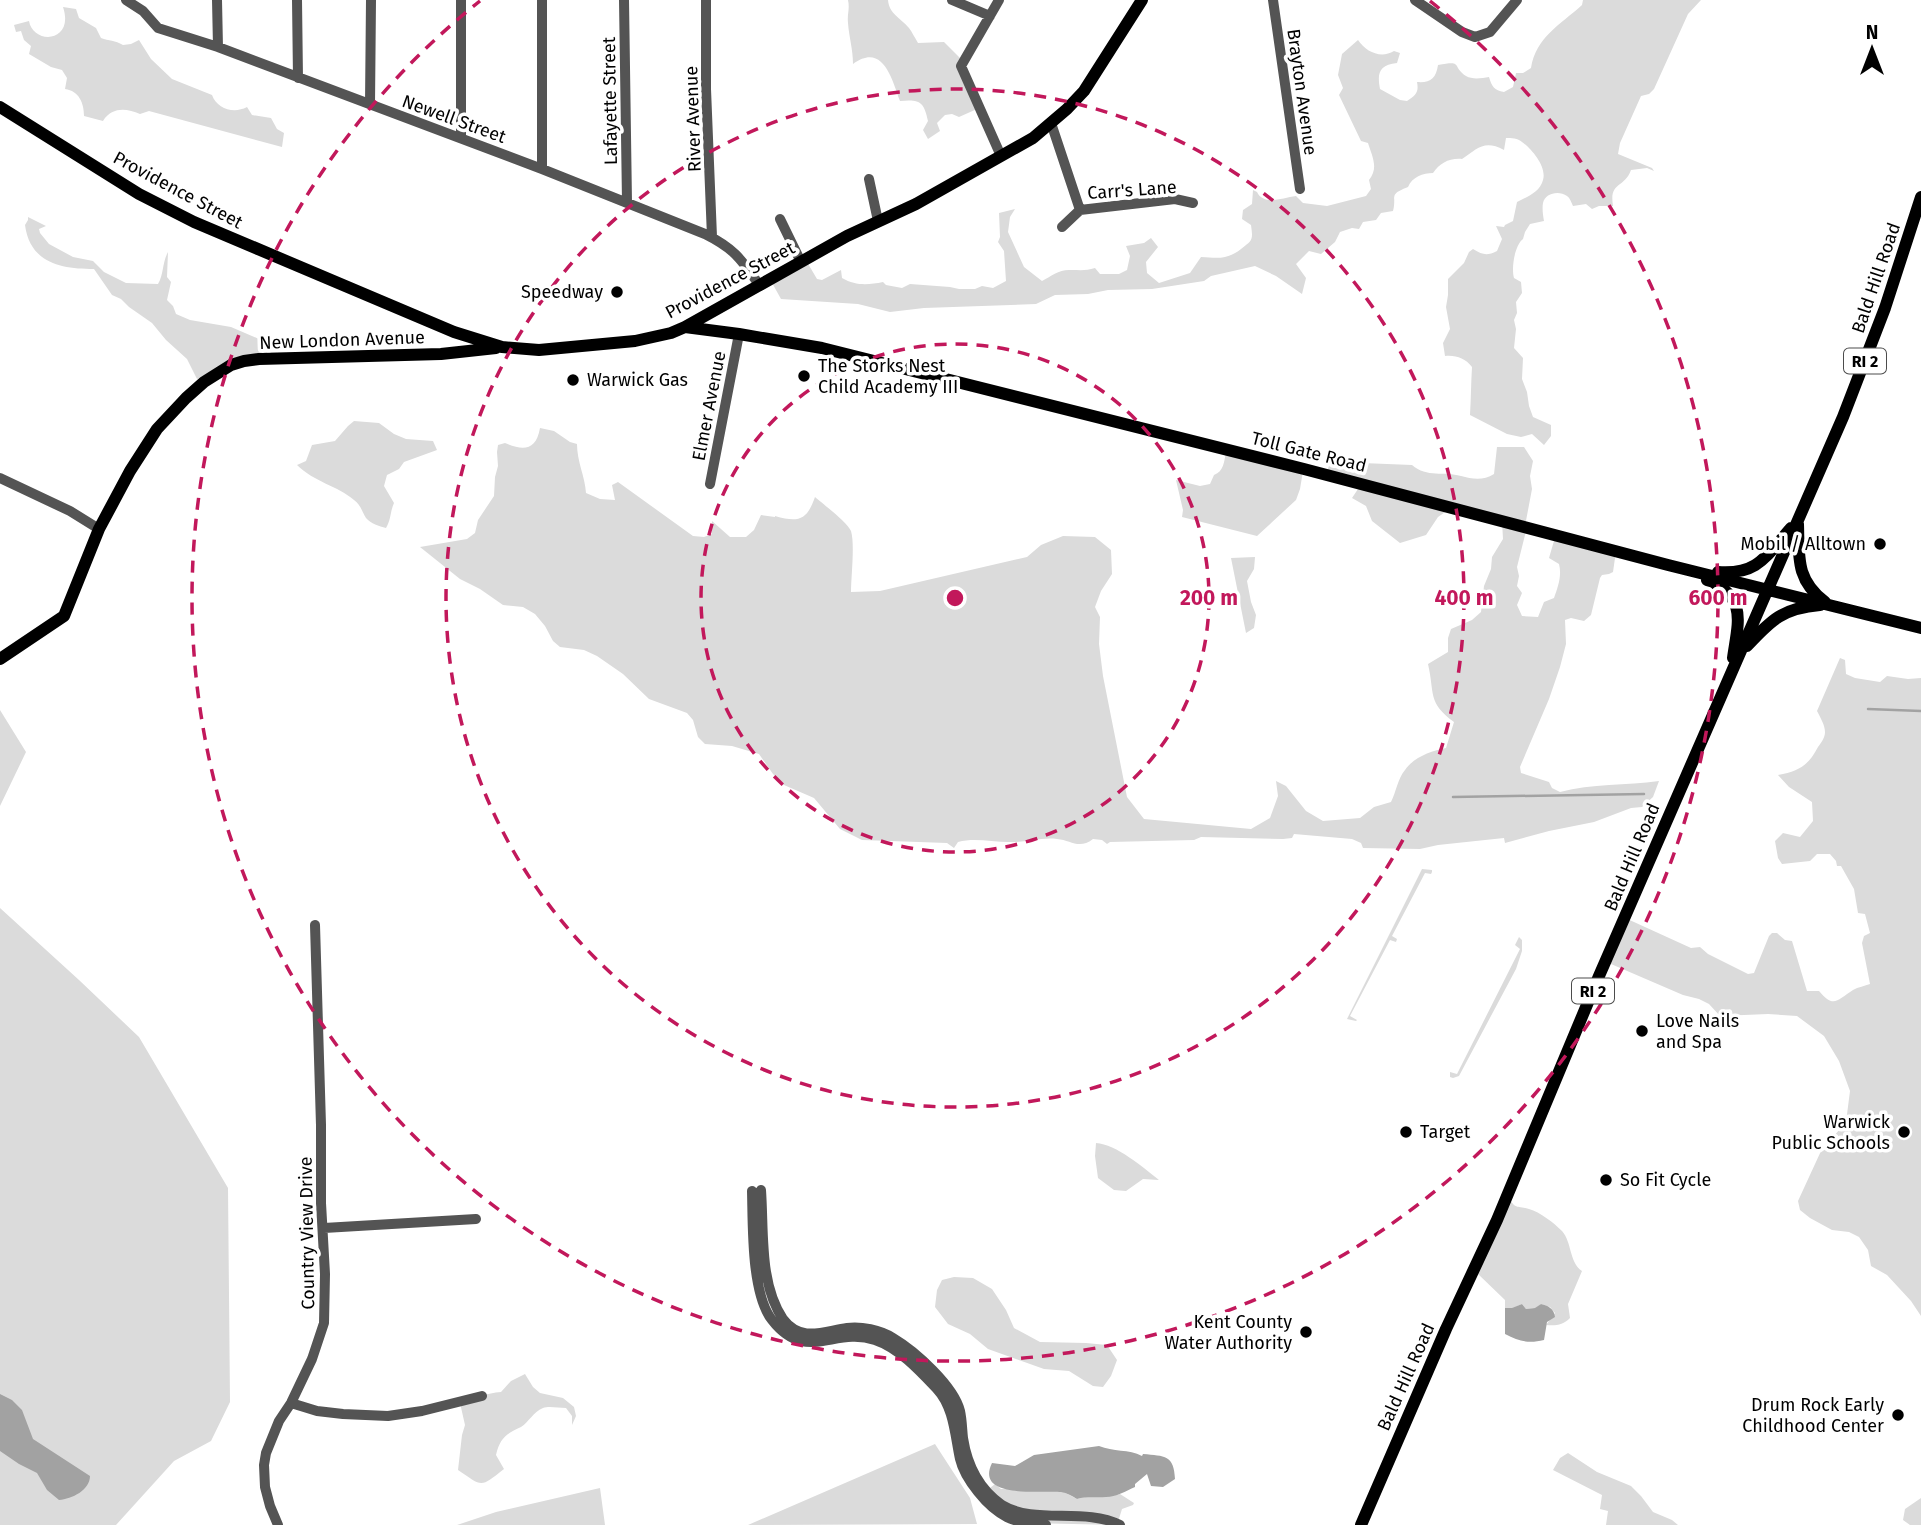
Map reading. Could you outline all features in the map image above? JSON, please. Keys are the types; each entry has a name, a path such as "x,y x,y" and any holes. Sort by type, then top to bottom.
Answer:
{"main road":[{"name":"Providence Street","path":"0,107 139,194 194,222 454,332 502,347 539,350 635,341 685,327 847,236 916,204 1027,142 1084,91 1142,0"},
{"name":"Bald Hill Road","path":"1361,1525 1446,1329 1497,1220 1843,417 1872,344 1921,197"},
{"name":"Toll Gate Road","path":"685,327 830,350 1921,628"},
{"name":"New London Avenue","path":"0,659 64,616 99,529 130,471 157,429 196,389 232,365 259,359 441,355 502,347"},
{"path":"1685,569 1732,572 1749,569 1758,564 1798,520"},
{"path":"1798,520 1803,577 1828,604"},
{"path":"1685,569 1714,583 1735,599 1738,617 1732,672"},
{"path":"1740,654 1759,633 1784,613 1800,607 1828,604"}],"street":[{"name":"Newell Street","path":"126,0 144,11 158,28 218,47 461,138 712,237 737,254 760,286"},
{"path":"217,0 218,47"},
{"path":"296,0 298,78"},
{"path":"370,104 371,0"},
{"path":"461,0 461,138"},
{"path":"541,0 542,169"},
{"name":"Lafayette Street","path":"624,0 627,202"},
{"name":"River Avenue","path":"706,0 706,89 712,237"},
{"path":"952,0 989,16"},
{"path":"999,0 961,66 1001,156"},
{"name":"Brayton Avenue","path":"1273,0 1300,189"},
{"path":"1415,0 1467,35 1475,37 1490,32 1517,0"},
{"name":"Carr's Lane","path":"1051,123 1080,210 1175,199 1193,203"},
{"path":"869,179 878,221"},
{"path":"1062,227 1080,210"},
{"path":"780,219 801,262"},
{"name":"Elmer Avenue","path":"710,484 739,334"},
{"path":"0,478 70,511 99,529"},
{"name":"Country View Drive","path":"278,1525 265,1487 266,1453 279,1421 291,1403 312,1359 324,1323 324,1228 321,1203 315,925"},
{"path":"1046,1525 1017,1522 998,1513 987,1503 964,1472 951,1415 940,1392 893,1349 873,1339 857,1337 805,1343 781,1331 770,1318 759,1289 753,1237 757,1190 769,1287 775,1306 786,1322 807,1334 847,1328 882,1333 916,1356 948,1388 956,1401 971,1467 990,1495 1002,1505 1028,1515 1091,1517 1121,1525"},
{"path":"324,1228 476,1219"},
{"path":"291,1403 317,1411 388,1416 422,1411 482,1396"}],"shaded area":[{"path":"848,0 888,0 893,12 909,28 918,43 944,42 963,61 977,109 959,117 945,115 937,123 940,131 928,139 923,130 928,121 923,106 917,101 900,101 890,74 879,60 872,57 863,58 853,64"},
{"path":"1583,0 1701,0 1688,14 1654,89 1641,96 1620,143 1618,154 1654,171 1647,168 1631,170 1613,192 1613,206 1592,209 1586,204 1573,206 1564,194 1549,195 1543,203 1544,221 1530,224 1516,251 1513,273 1514,278 1521,282 1522,293 1516,302 1514,348 1523,358 1522,379 1533,417 1551,425 1551,436 1544,445 1532,434 1521,437 1507,434 1470,415 1472,367 1460,358 1445,356 1443,343 1450,329 1446,307 1448,279 1473,249 1485,254 1497,251 1502,239 1496,226 1504,227 1513,221 1517,202 1536,191 1543,180 1543,170 1538,159 1526,145 1514,139 1506,138 1504,150 1486,145 1462,159 1445,162 1433,173 1418,176 1394,196 1393,211 1381,213 1376,220 1363,222 1359,229 1340,232 1335,242 1321,254 1309,251 1296,264 1306,278 1302,294 1276,276 1255,266 1211,276 1204,281 1152,289 1055,295 1036,304 924,308 890,312 858,304 781,299 771,281 807,262 817,279 822,280 841,270 842,278 857,284 883,282 902,288 910,284 959,289 982,286 993,288 1006,281 1004,251 998,242 999,213 1015,209 1010,217 1008,232 1024,267 1042,281 1067,270 1095,268 1100,274 1119,274 1127,270 1130,256 1126,246 1144,243 1151,238 1158,247 1146,262 1147,273 1159,283 1190,273 1201,257 1227,257 1250,241 1251,225 1242,219 1243,210 1252,204 1253,190 1264,199 1296,196 1303,203 1327,206 1366,196 1371,189 1369,180 1374,171 1373,157 1368,143 1361,141 1339,95 1343,88 1338,75 1342,54 1358,40 1374,53 1400,53 1397,63 1383,68 1379,78 1380,89 1400,100 1407,101 1413,97 1417,91 1417,82 1432,79 1438,65 1451,63 1469,77 1489,77 1494,88 1504,92 1513,87 1516,73 1523,73 1531,68 1544,40 1582,5"},
{"path":"63,7 76,9 79,18 96,28 101,38 123,45 139,40 151,59 172,79 212,95 222,107 237,110 247,107 252,115 271,118 277,129 284,133 282,147 149,111 140,114 115,111 103,121 84,116 80,98 65,89 67,78 62,70 29,54 31,46 24,40 21,31 16,32 14,25 29,21 38,34 45,37 59,34 65,19"},
{"path":"28,217 46,226 39,229 49,244 73,257 93,261 104,272 126,283 158,284 168,252 167,277 171,282 167,300 176,314 190,320 231,327 259,339 263,358 211,372 197,379 187,359 152,323 112,295 94,269 59,265 40,256 28,238 25,225"},
{"path":"354,421 379,423 406,439 433,441 437,450 404,462 399,469 387,475 384,486 394,503 386,528 368,520 358,504 348,495 311,476 297,465 306,461 312,445 335,441"},
{"path":"540,428 554,431 577,444 586,493 600,499 615,500 612,485 618,482 693,536 704,537 712,534 712,521 730,537 746,537 754,530 761,515 801,518 809,511 815,497 851,531 851,592 880,591 1027,557 1041,545 1063,536 1095,537 1111,550 1112,574 1095,607 1100,617 1099,644 1103,676 1127,797 1144,819 1251,829 1270,818 1278,796 1276,781 1286,786 1306,811 1323,821 1360,818 1374,807 1391,802 1401,777 1413,762 1446,748 1454,722 1436,703 1428,664 1448,652 1451,629 1472,620 1481,612 1484,586 1491,569 1492,557 1503,539 1502,521 1451,508 1438,517 1426,535 1400,543 1372,521 1366,506 1352,498 1360,486 1326,476 1331,458 1356,459 1362,463 1412,465 1424,472 1478,479 1494,474 1497,447 1524,447 1533,461 1527,527 1517,567 1517,586 1522,593 1517,605 1522,616 1538,617 1544,602 1554,598 1560,568 1559,564 1549,558 1556,534 1616,551 1613,572 1600,578 1591,615 1584,621 1571,618 1565,620 1566,644 1560,667 1520,767 1521,773 1549,782 1552,788 1560,792 1584,787 1659,781 1653,797 1642,807 1631,808 1594,822 1505,843 1504,838 1420,849 1363,848 1361,843 1352,839 1294,834 1292,838 1283,839 1201,837 1194,840 1107,844 1093,839 1083,844 1052,839 1013,842 972,840 958,842 954,848 947,843 862,840 840,829 814,798 784,785 759,754 732,746 705,744 698,737 693,720 687,713 649,699 623,674 597,656 584,650 560,647 535,614 523,607 503,605 460,579 420,547 467,539 475,533 478,520 494,496 498,445 505,443 528,447 535,441"},
{"path":"1226,452 1303,471 1296,500 1257,536 1182,517 1183,510 1176,480 1200,486 1210,484 1214,475 1222,469"},
{"path":"1255,557 1254,569 1247,581 1256,615 1254,628 1246,633 1231,558"},
{"path":"1840,658 1845,660 1846,674 1855,678 1880,682 1887,676 1921,678 1921,1316 1887,1275 1871,1266 1868,1250 1859,1237 1849,1232 1832,1230 1800,1210 1798,1201 1821,1151 1846,1122 1850,1091 1839,1061 1824,1036 1797,1016 1720,1016 1709,1004 1699,999 1683,995 1604,961 1623,917 1691,948 1700,947 1708,954 1748,974 1754,973 1769,936 1777,933 1785,940 1792,941 1807,991 1819,991 1828,1000 1836,1001 1855,989 1870,984 1862,943 1864,936 1870,933 1865,914 1858,913 1854,889 1841,866 1837,866 1830,854 1817,854 1810,861 1782,864 1775,841 1783,833 1800,837 1813,821 1812,802 1789,787 1778,775 1802,767 1823,740 1825,729 1817,711"},
{"path":"0,710 26,752 0,806"},
{"path":"1422,869 1432,872 1425,873 1392,936 1397,939 1396,942 1390,940 1350,1016 1357,1020 1347,1019"},
{"path":"0,908 139,1037 228,1188 230,1402 211,1441 174,1461 116,1525 0,1525"},
{"path":"1519,937 1522,940 1522,951 1516,969 1459,1076 1450,1077 1450,1072 1457,1074 1520,949 1515,945"},
{"path":"1096,1143 1121,1152 1159,1180 1143,1179 1126,1191 1114,1190 1098,1178"},
{"path":"1507,1196 1514,1205 1538,1213 1562,1231 1575,1262 1582,1271 1568,1304 1570,1318 1562,1324 1546,1325 1555,1313 1550,1307 1541,1304 1536,1308 1526,1309 1522,1304 1505,1308 1505,1300 1478,1274"},
{"path":"954,1277 973,1278 992,1289 1014,1328 1040,1342 1107,1345 1117,1360 1111,1376 1103,1387 1093,1386 1069,1371 1044,1369 988,1349 970,1334 948,1324 935,1307 937,1290 942,1280"},
{"path":"1522,1304 1526,1309 1541,1304 1553,1311 1555,1317 1547,1322 1544,1340 1524,1341 1505,1334 1505,1308"},
{"path":"525,1374 540,1393 563,1398 574,1407 576,1416 572,1425 572,1416 566,1408 543,1408 499,1444 496,1455 504,1469 490,1480 477,1482 458,1470 465,1425 460,1403 501,1392 511,1381"},
{"path":"0,1394 12,1400 22,1410 33,1439 90,1476 84,1489 75,1496 59,1500 47,1490 37,1473 0,1451"},
{"path":"935,1444 970,1498 977,1524 748,1525"},
{"path":"1099,1446 1142,1456 1163,1456 1173,1465 1175,1479 1163,1487 1151,1486 1147,1474 1135,1487 1117,1495 1077,1499 1061,1492 1027,1492 1001,1488 993,1483 989,1475 992,1463 1015,1466 1034,1455"},
{"path":"1568,1453 1597,1472 1631,1486 1653,1512 1678,1525 1606,1525 1608,1511 1600,1509 1602,1495 1553,1470 1560,1458"},
{"path":"995,1484 1001,1489 1060,1490 1077,1499 1120,1494 1134,1503 1122,1509 1117,1525 1028,1523 985,1492"},
{"path":"600,1488 605,1525 457,1525 496,1512"},
{"path":"1921,1498 1921,1525 1910,1525 1903,1520 1905,1509"}],"waterway":[{"path":"1868,709 1921,711"},
{"path":"1453,797 1644,794"}],"place":[{"name":"Speedway","path":"617,292"},
{"name":"The Storks Nest Child Academy III","path":"804,376"},
{"name":"Warwick Gas","path":"573,380"},
{"name":"Mobil / Alltown","path":"1880,544"},
{"name":"Love Nails and Spa","path":"1642,1031"},
{"name":"Target","path":"1406,1132"},
{"name":"Warwick Public Schools","path":"1904,1132"},
{"name":"So Fit Cycle","path":"1606,1180"},
{"name":"Kent County Water Authority","path":"1306,1332"},
{"name":"Drum Rock Early Childhood Center","path":"1898,1415"}]}
